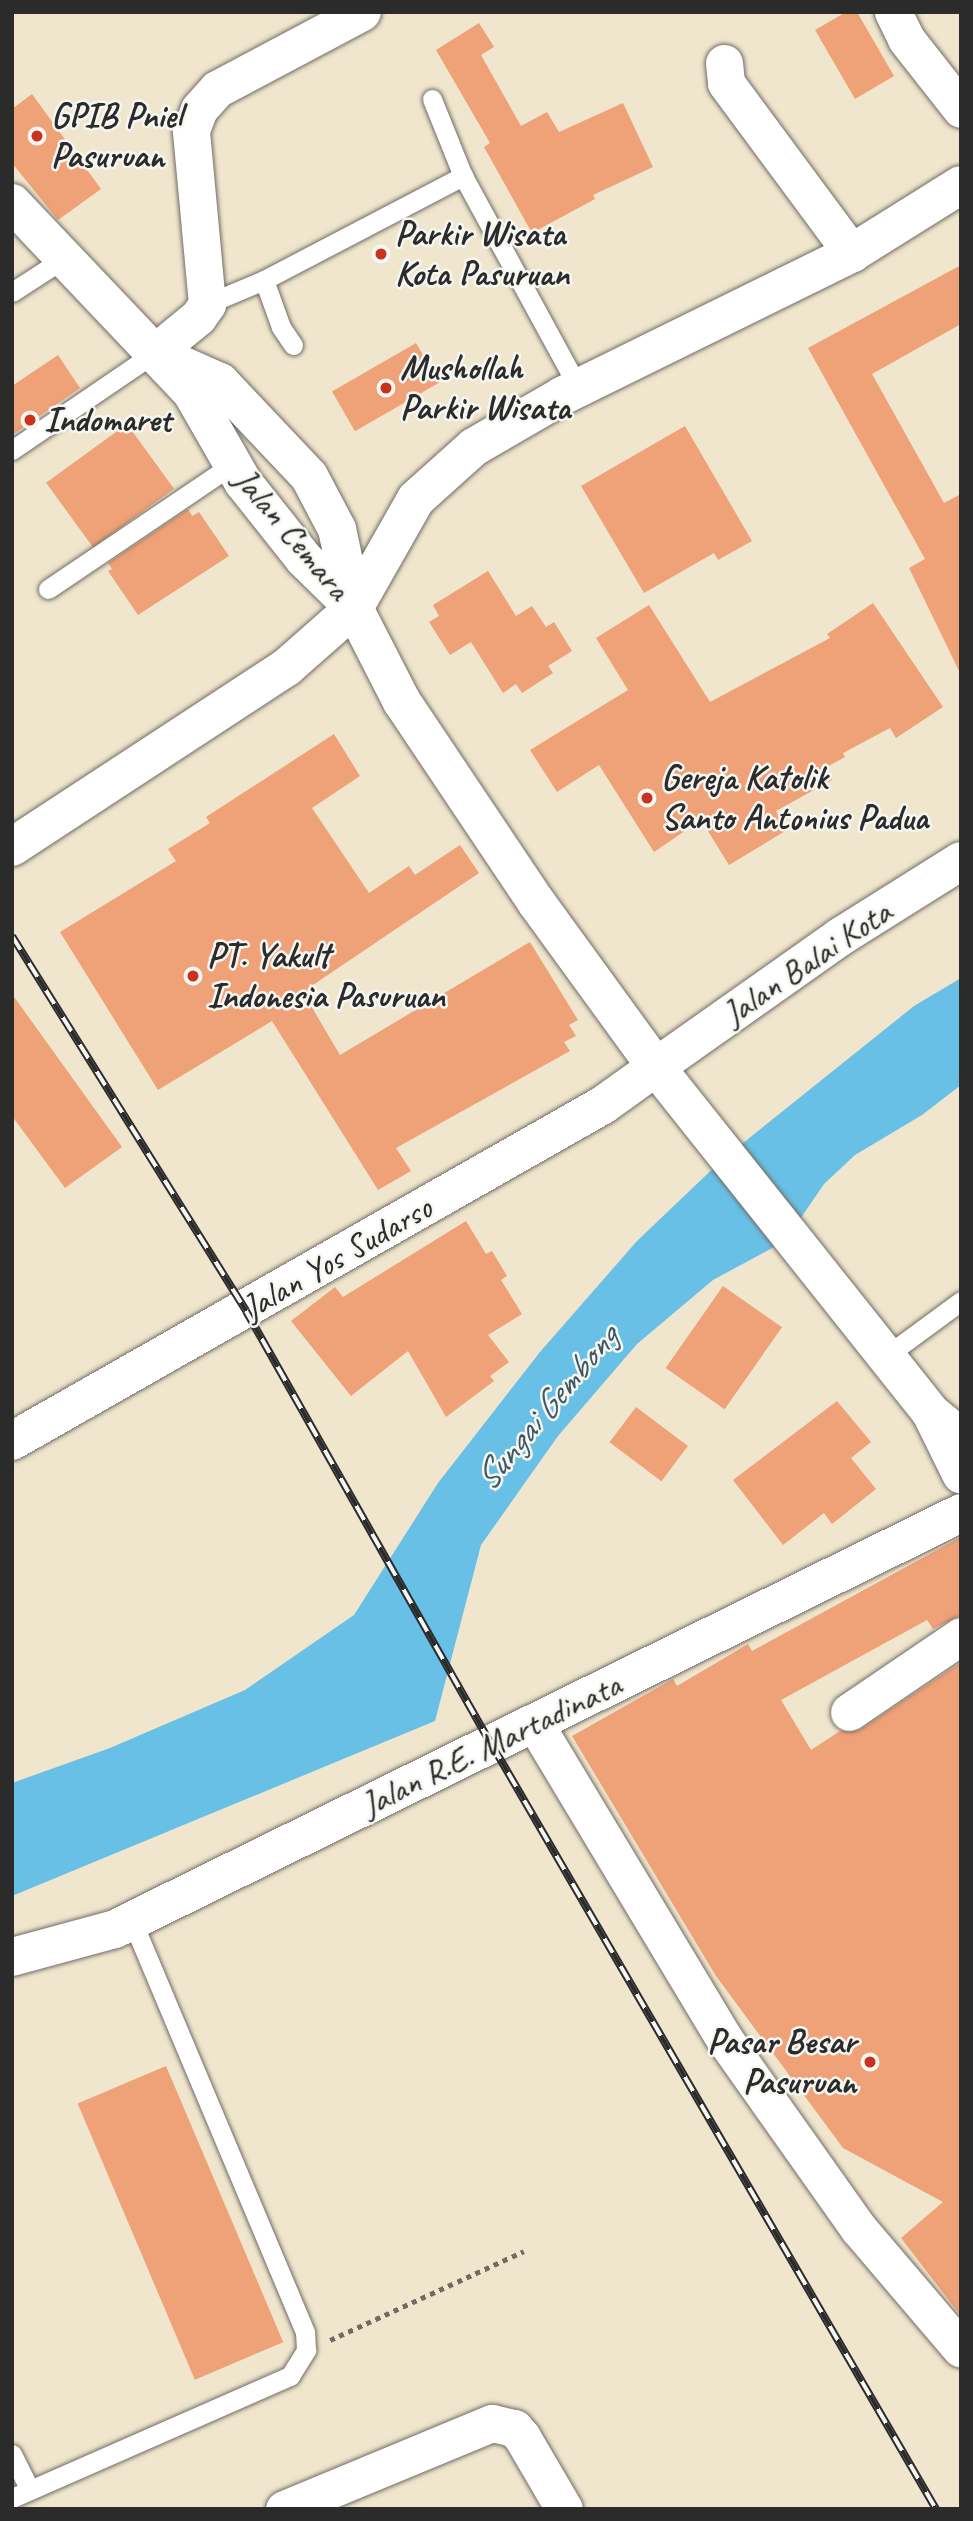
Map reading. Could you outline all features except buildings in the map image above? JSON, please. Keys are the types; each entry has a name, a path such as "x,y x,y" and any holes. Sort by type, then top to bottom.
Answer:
{"main road":[{"path":"12,847 287,667 354,608 416,499 474,447 579,389 852,253 961,186"},
{"name":"Jalan Cemara","path":"12,202 192,393 233,464 304,559 354,608"},
{"name":"Jalan Cemara","path":"154,353 220,382 309,476 337,529 354,608"},
{"path":"354,608 401,702 536,902 656,1067 930,1412 961,1474"},
{"name":"Jalan Balai Kota","path":"656,1067 840,937 961,861"},
{"name":"Jalan Yos Sudarso","path":"12,1441 591,1111 656,1067"},
{"path":"930,1412 961,1437"},
{"name":"Jalan R.E. Martadinata","path":"12,1957 132,1920 961,1513"}],"street":[{"path":"893,12 906,39 961,109"},
{"path":"154,353 198,317 206,304 191,130 199,109 217,89 341,18"},
{"path":"724,63 726,83 852,253"},
{"path":"849,1712 961,1636"},
{"path":"535,1724 725,2040 859,2229 961,2349"},
{"path":"284,2509 492,2423 514,2428 522,2437 564,2509"}],"lane":[{"path":"432,99 463,176 579,389"},
{"path":"206,304 264,280 463,176"},
{"path":"12,292 66,257"},
{"path":"264,280 281,327 293,345"},
{"path":"12,450 154,353"},
{"path":"48,589 233,464"},
{"path":"886,1356 961,1301"},
{"path":"12,2454 21,2494 290,2376 306,2350 305,2332 132,1920"}],"path":[{"path":"306,2350 524,2251"}],"water":[{"name":"Sungai Gembong","path":"961,978 961,1085 922,1115 855,1155 824,1184 785,1241 713,1280 637,1344 558,1436 481,1545 435,1721 12,1896 12,1783 110,1748 245,1690 354,1615 438,1483 540,1352 637,1241 723,1159 914,1006"}],"railway":[{"path":"12,936 246,1311 492,1745 936,2509"}],"place":[{"name":"GPIB Pniel Pasuruan","path":"37,136"},
{"name":"Parkir Wisata Kota Pasuruan","path":"381,254"},
{"name":"Mushollah Parkir Wisata","path":"386,388"},
{"name":"Indomaret","path":"30,420"},
{"name":"Gereja Katolik Santo Antonius Padua","path":"647,798"},
{"name":"PT. Yakult Indonesia Pasuruan","path":"193,976"},
{"name":"Pasar Besar Pasuruan","path":"870,2062"}]}
